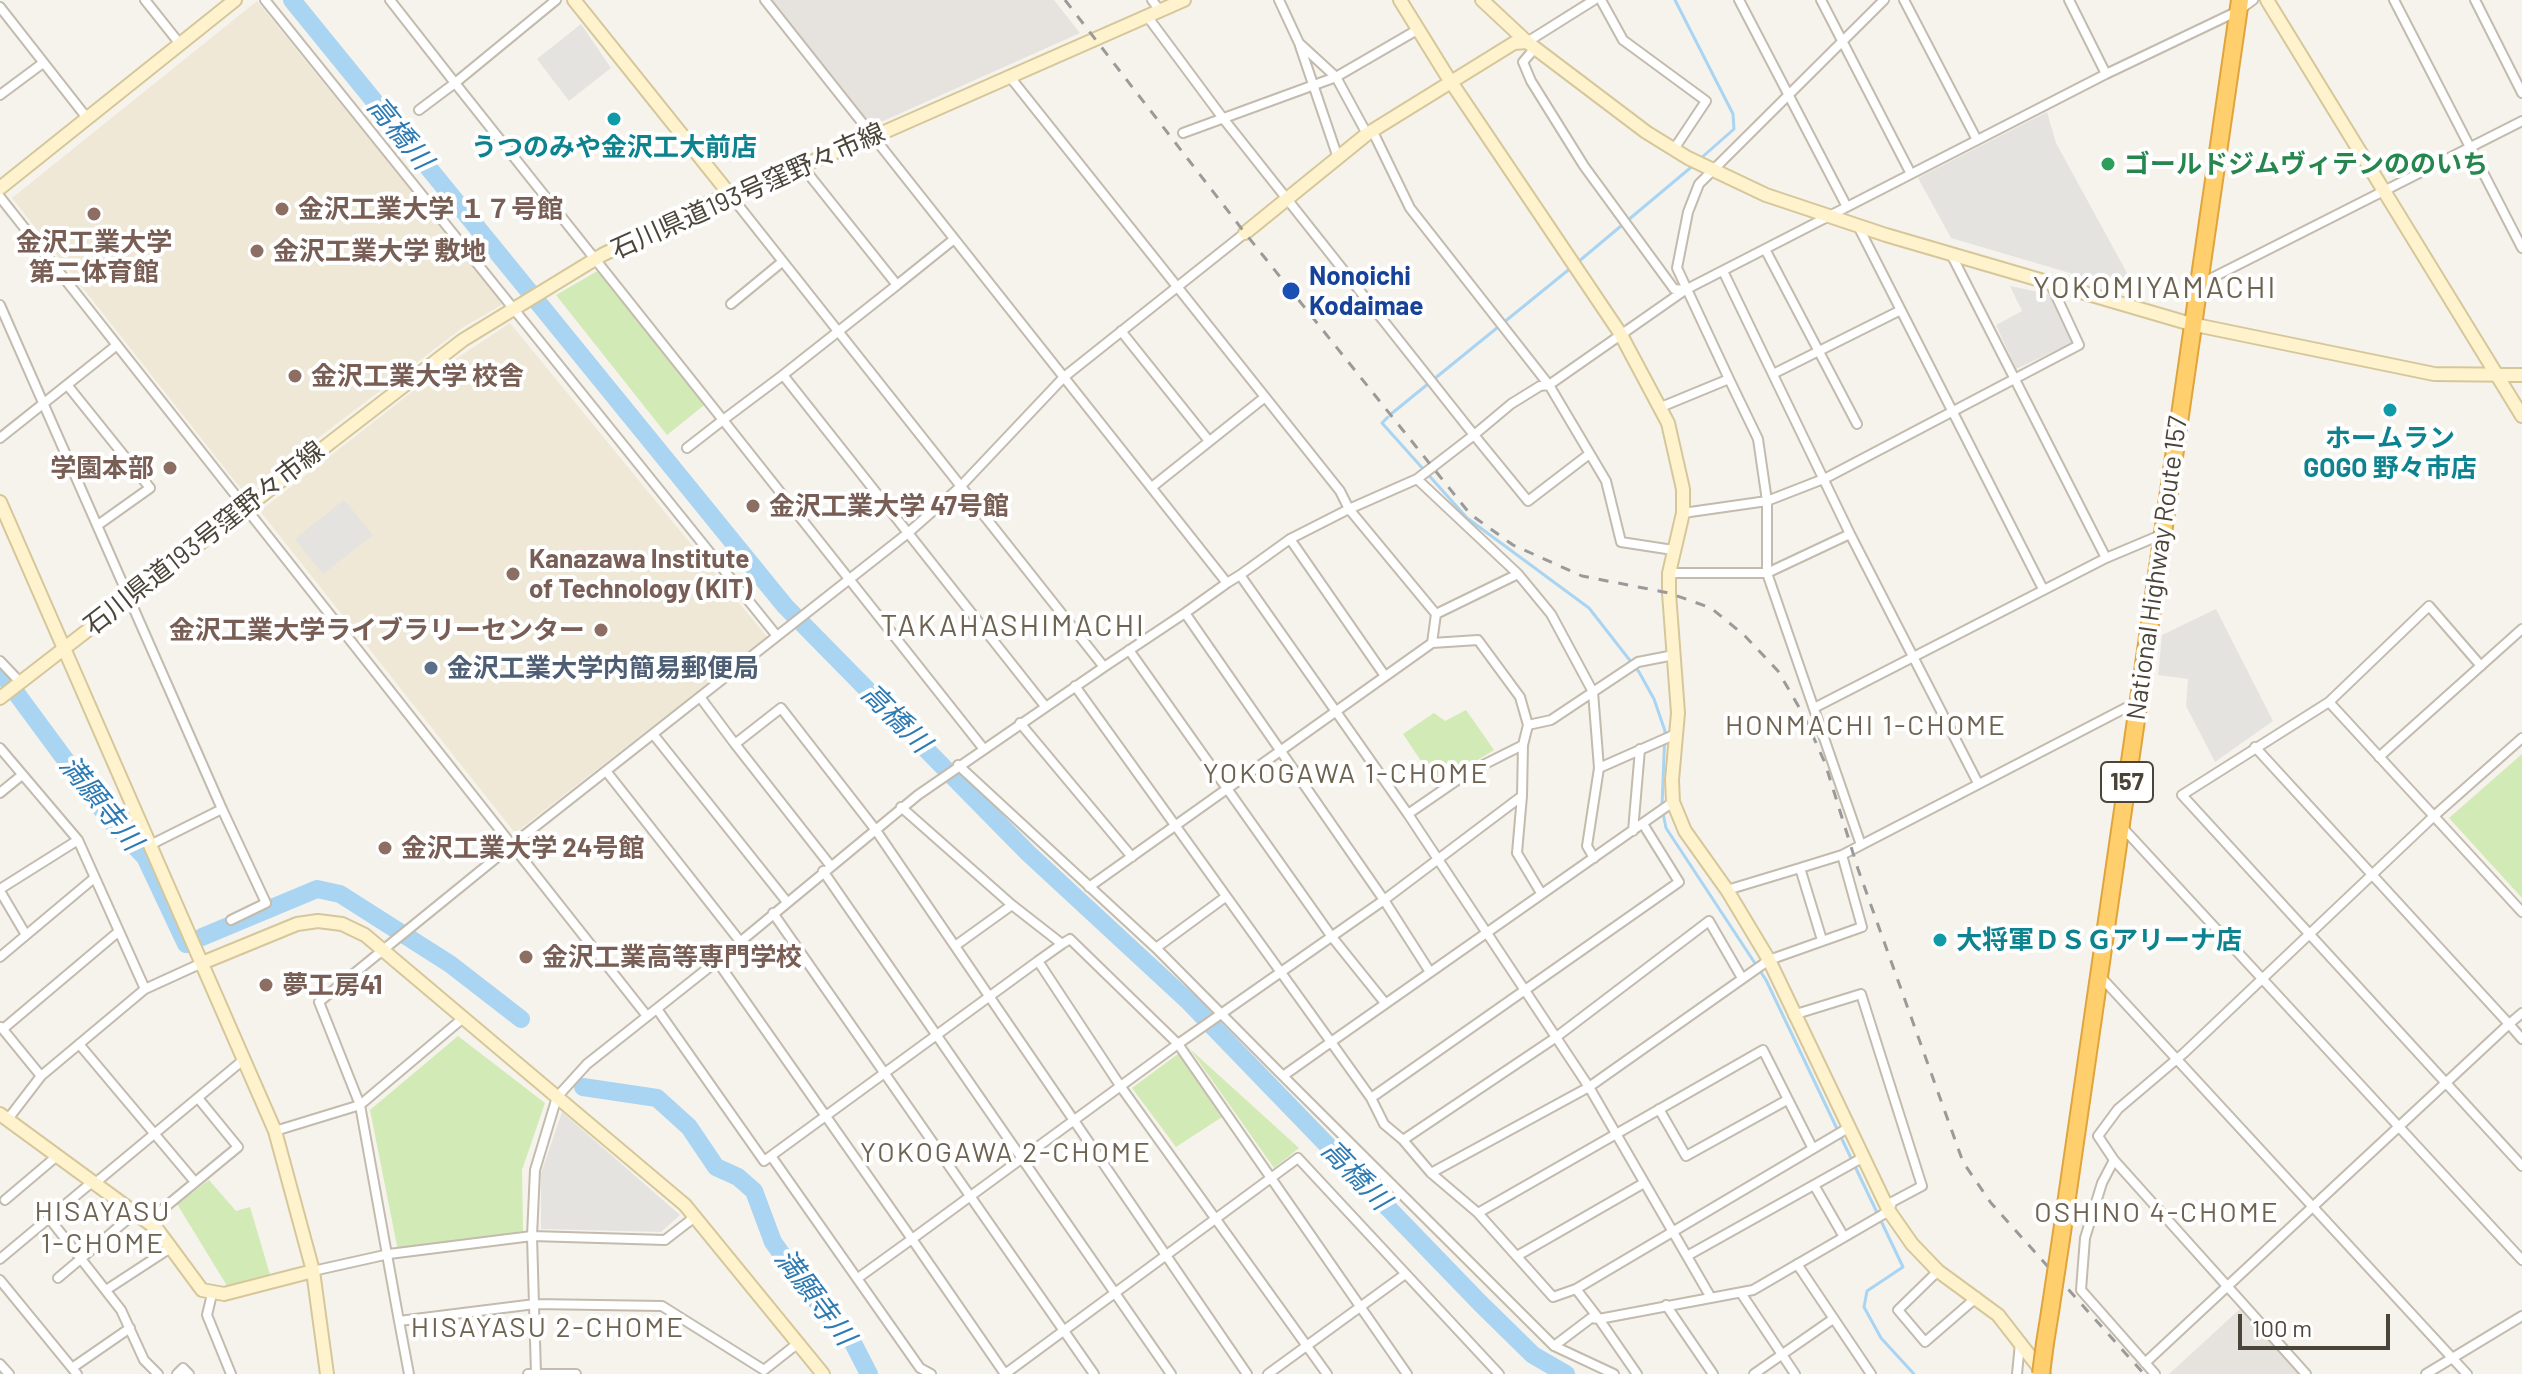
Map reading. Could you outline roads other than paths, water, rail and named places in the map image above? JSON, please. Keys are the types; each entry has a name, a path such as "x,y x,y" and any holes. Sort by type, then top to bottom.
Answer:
{"highway":[{"name":"National Highway Route 157","path":"2042,1374 2239,6"}],"street":[{"path":"145,0 180,44"},
{"path":"265,0 777,636"},
{"path":"390,0 983,748"},
{"path":"419,110 556,0"},
{"path":"574,0 1104,667"},
{"path":"765,0 1227,583"},
{"name":"石川県道193号窪野々市線","path":"11,689 463,340 552,285 696,208 873,137 1010,77 1147,16 1156,5 1184,0"},
{"path":"1279,0 1299,43 1337,155"},
{"path":"1400,0 1451,83 1620,333 1661,407 1683,489 1683,513 1669,573 1674,655 1674,735 1666,807 1727,890 1763,964 1793,1015 1841,1132 1881,1216 1938,1271 1978,1297 2020,1343 2042,1374"},
{"path":"1482,0 1531,45 1646,132 1766,195 2051,285 2191,324 2434,374 2522,375"},
{"path":"1594,0 1531,45 1523,62 1531,81 1626,223 1674,289 1685,290"},
{"path":"1601,0 1623,40 1706,101 1674,149"},
{"path":"1739,0 1847,207"},
{"path":"1821,0 1911,174"},
{"path":"1861,845 1816,707 1767,573 1767,501 1758,439 1677,268 1702,164 1788,96 1884,0"},
{"path":"1904,0 1977,140"},
{"path":"2069,0 2106,74"},
{"path":"576,1374 533,1374 535,1304 532,1236 535,1170 557,1097 587,1064 717,961 901,807 1290,539 1419,478 1511,404 1540,386 1549,385 1685,290 2253,0"},
{"path":"2267,0 2522,416"},
{"path":"2394,0 2522,248"},
{"path":"2475,0 2522,93"},
{"path":"0,188 231,1"},
{"path":"0,7 87,118"},
{"path":"1147,16 1222,117 1528,501 1588,455"},
{"path":"1183,133 1336,77 1417,30"},
{"path":"1299,43 1336,77 1410,208 1549,385 1606,481 1621,542 1673,550"},
{"path":"409,1374 360,1105 319,1002 511,845 908,533 960,487 1064,377 1245,233 1337,155 1514,43 1531,45"},
{"path":"0,95 43,63"},
{"path":"1010,77 1340,491 1349,509 1436,614 1432,643"},
{"path":"2197,285 2522,121"},
{"path":"802,166 897,285"},
{"path":"0,197 647,1016"},
{"path":"1858,225 1899,311 2043,589"},
{"path":"687,448 953,240"},
{"path":"1765,249 1857,424"},
{"path":"1951,254 2106,558"},
{"path":"731,304 782,262"},
{"path":"1723,271 1826,478 1834,505 1978,783"},
{"path":"1683,513 1767,501 1826,478 2079,345 2051,285"},
{"path":"0,305 266,903 231,920"},
{"path":"1775,373 1899,311"},
{"path":"1121,331 1209,441"},
{"path":"0,438 117,345"},
{"path":"783,375 1045,706"},
{"path":"1661,407 1729,379"},
{"path":"68,386 150,488 98,525"},
{"path":"1152,487 1265,397"},
{"path":"1419,478 1518,574 1551,614 1593,692 1599,768 1587,846 1594,858"},
{"path":"0,502 275,1131 313,1271 327,1374"},
{"path":"1669,573 1767,573 1850,534"},
{"path":"1816,707 2043,589 2163,534"},
{"path":"1290,539 1385,676"},
{"path":"1436,614 1518,574"},
{"path":"1240,575 1488,932 1524,992 1589,1087 1710,1296"},
{"path":"2481,666 2429,606 2329,702 2182,795 2522,1166"},
{"path":"1185,613 1281,749 1430,972"},
{"path":"2379,757 2522,629"},
{"path":"1089,887 1432,643 1478,640 1520,697 1528,725 1523,745 1517,853 1541,893"},
{"path":"1129,650 1332,937 1385,1003"},
{"path":"1528,725 1551,720 1634,664 1674,655"},
{"path":"0,661 11,689"},
{"path":"1075,686 1224,898 1371,1098 1384,1124 1403,1140 1431,1173 1478,1213 1553,1297 1576,1289 1841,1132"},
{"path":"700,697 827,868 936,1035 1171,1374"},
{"path":"1727,890 1842,855 2138,702"},
{"path":"2329,702 2522,912"},
{"path":"735,744 781,708 875,829 1247,1374"},
{"path":"1020,723 1132,857"},
{"path":"653,734 787,902"},
{"path":"1599,768 1674,735"},
{"path":"2306,1374 2114,1160 2098,1136 2118,1109 2179,1058 2434,816 2522,738"},
{"path":"1408,814 1469,772 1523,745"},
{"path":"2255,747 2522,1039"},
{"path":"0,748 78,840 145,989"},
{"path":"1633,831 1640,749"},
{"path":"958,765 1223,1013 1554,1346 1614,1374"},
{"path":"606,771 739,940"},
{"path":"0,793 22,775"},
{"path":"858,1278 1182,1041 1281,975 1522,796"},
{"path":"901,807 1012,905 1062,944"},
{"path":"1283,1076 1666,807"},
{"path":"150,845 222,809"},
{"path":"1371,1098 1679,882 1643,824"},
{"path":"2122,826 2522,1260"},
{"path":"26,935 0,890 78,840"},
{"path":"1431,1173 1589,1087 1763,964 1862,927 1842,855"},
{"path":"1800,868 1822,940"},
{"path":"0,957 93,879"},
{"path":"1156,948 1224,898"},
{"path":"955,946 1012,905"},
{"path":"773,913 1094,1374"},
{"path":"696,1216 665,1240 532,1236 389,1254 224,1294 212,1294 195,1283 172,1247 147,1222 4,1117 41,1076 145,989 297,924 318,921 342,924 365,935 696,1216 823,1374"},
{"path":"1403,1140 1555,1038 1709,921 1742,978"},
{"path":"41,1076 1,1027 118,932"},
{"path":"657,1009 764,1161 1070,939 1182,1041 1407,1374"},
{"path":"717,961 1005,1374 1218,1220 1298,1158 1499,1374"},
{"path":"1038,961 1121,1087 1327,1374"},
{"path":"2100,975 2467,1374"},
{"path":"1554,1346 1591,1318 1741,1293 1881,1216 1892,1202 1922,1186 1861,994 1793,1015"},
{"path":"2145,1363 2522,1013"},
{"path":"275,1131 360,1105 462,1019"},
{"path":"79,1044 195,1182"},
{"path":"1478,1213 1763,1050 1812,1147"},
{"path":"0,1259 242,1061"},
{"path":"147,1222 238,1147 198,1098"},
{"path":"1659,1109 1686,1156 1787,1100"},
{"path":"5,1200 57,1156"},
{"path":"771,1156 920,1368 931,1374"},
{"path":"2114,1160 2102,1183 2085,1238 2081,1290 2155,1374"},
{"path":"1687,1256 1855,1162"},
{"path":"1517,1256 1644,1183"},
{"path":"1814,1185 1844,1237"},
{"path":"58,1278 135,1213"},
{"path":"49,1218 106,1290 130,1328 144,1360 158,1374"},
{"path":"106,1290 172,1247"},
{"path":"1797,1264 1871,1374"},
{"path":"1938,1271 1898,1310 1925,1342 1978,1297"},
{"path":"1268,1374 1404,1275"},
{"path":"0,1280 75,1371 130,1328"},
{"path":"1576,1289 1637,1374"},
{"path":"1741,1293 1795,1374"},
{"path":"212,1294 207,1315 231,1374"},
{"path":"399,1321 535,1304 662,1306 764,1372 797,1344"},
{"path":"1666,1305 1713,1374"},
{"path":"2426,1374 2522,1316"},
{"path":"1754,1374 1833,1319"},
{"path":"2017,1374 2020,1343"},
{"path":"177,1374 183,1368 189,1374"}],"waterway":[{"name":"高橋川","path":"292,0 785,606 1028,853 1189,1002 1480,1303 1533,1355 1566,1374"},
{"path":"1675,0 1733,114 1734,129 1700,159"},
{"path":"1578,262 1695,164"},
{"path":"1391,414 1572,267"},
{"path":"1388,417 1382,423 1467,518 1589,608 1639,672 1654,699 1665,731 1662,806"},
{"name":"満願寺川","path":"0,671 109,819 145,857 186,944"},
{"path":"1663,813 1666,828 1766,980 1903,1267 1867,1291 1864,1307 1881,1338 1914,1374"},
{"name":"満願寺川","path":"202,937 317,889 340,894 450,964 521,1019"},
{"name":"満願寺川","path":"583,1087 657,1098 689,1127 716,1167 738,1177 754,1191 773,1242 811,1295 851,1339 869,1374"}],"railway":[{"path":"1065,0 1245,233 1470,514 1513,545 1582,576 1669,593 1711,608 1744,635 1778,671 1803,714 1825,763 1858,869 1963,1162 1991,1203 2144,1374"}],"place":[{"name":"うつのみや金沢工大前店","path":"614,119"},
{"name":"ゴールドジムヴィテンののいち","path":"2108,164"},
{"name":"金沢工業大学 １７号館","path":"282,209"},
{"name":"金沢工業大学 第二体育館","path":"94,214"},
{"name":"金沢工業大学 敷地","path":"257,251"},
{"name":"Nonoichi Kodaimae","path":"1291,291"},
{"name":"金沢工業大学 校舎","path":"295,376"},
{"name":"ホームラン GOGO 野々市店","path":"2390,410"},
{"name":"学園本部","path":"170,468"},
{"name":"金沢工業大学 47号館","path":"753,506"},
{"name":"Kanazawa Institute of Technology (KIT)","path":"513,574"},
{"name":"金沢工業大学ライブラリーセンター","path":"601,630"},
{"name":"金沢工業大学内簡易郵便局","path":"431,668"},
{"name":"金沢工業大学 24号館","path":"385,848"},
{"name":"大将軍ＤＳＧアリーナ店","path":"1940,940"},
{"name":"金沢工業高等専門学校","path":"526,957"},
{"name":"夢工房41","path":"266,985"}],"district":[{"name":"YOKOMIYAMACHI","path":"2155,288"},
{"name":"TAKAHASHIMACHI","path":"1013,626"},
{"name":"HONMACHI 1-CHOME","path":"1866,726"},
{"name":"YOKOGAWA 1-CHOME","path":"1346,774"},
{"name":"YOKOGAWA 2-CHOME","path":"1006,1153"},
{"name":"OSHINO 4-CHOME","path":"2157,1213"},
{"name":"HISAYASU 1-CHOME","path":"103,1228"},
{"name":"HISAYASU 2-CHOME","path":"548,1328"}]}
